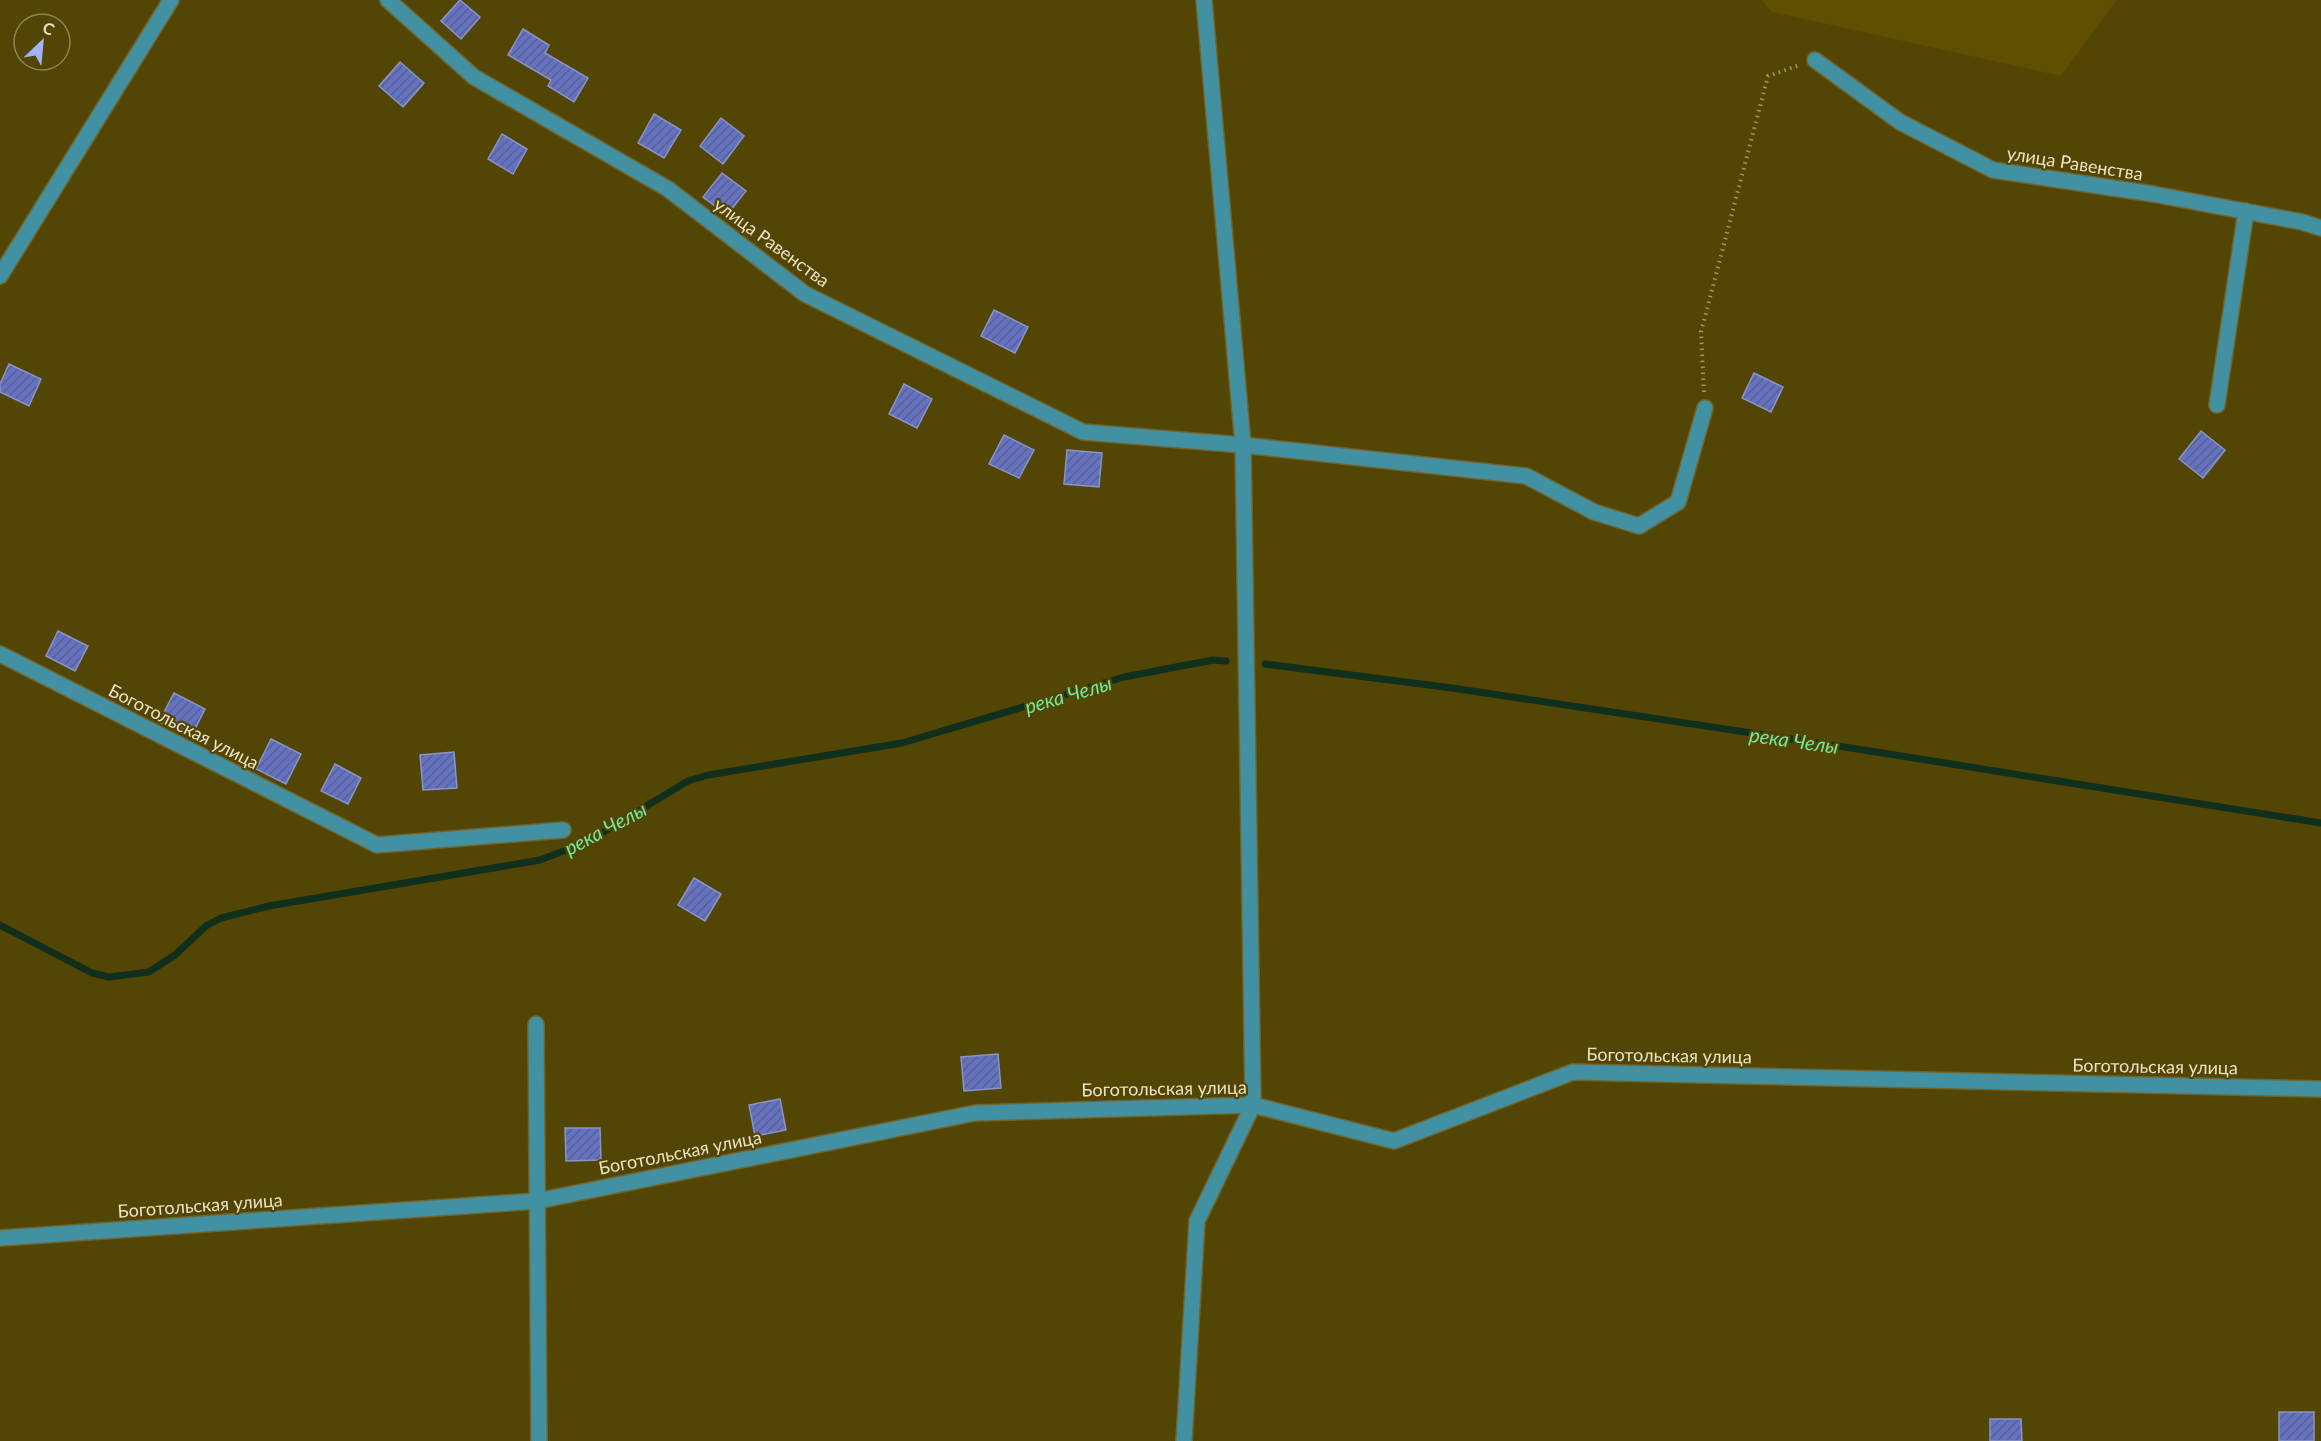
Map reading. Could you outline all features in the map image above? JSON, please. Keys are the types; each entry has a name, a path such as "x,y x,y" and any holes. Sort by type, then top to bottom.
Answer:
{"street":[{"path":"0,276 171,0"},
{"name":"улица Равенства","path":"387,0 474,77 668,189 805,294 1083,432 1243,444 1527,476 1594,512 1640,526 1678,502 1705,408"},
{"path":"1184,1441 1197,1221 1252,1105 1243,444 1204,0"},
{"name":"улица Равенства","path":"1815,60 1900,122 1993,170 2153,194 2321,228"},
{"path":"2217,405 2246,212"},
{"name":"Боготольская улица","path":"0,654 377,845 563,830"},
{"path":"536,1024 539,1441"},
{"name":"Боготольская улица","path":"0,1238 537,1201 975,1113 1252,1105 1394,1141 1573,1072 2321,1089"}],"path":[{"path":"1705,408 1701,332 1768,76 1815,60"}],"shaded area":[{"path":"1762,0 2117,0 2061,76 1772,12"}],"building":[{"path":"460,0 480,17 461,39 441,21"},
{"path":"523,29 549,45 545,53 588,78 574,102 548,86 551,80 508,55"},
{"path":"400,62 424,83 403,107 379,86"},
{"path":"654,114 681,130 664,158 638,143"},
{"path":"721,118 744,136 723,164 700,146"},
{"path":"502,134 527,149 513,174 488,159"},
{"path":"722,173 746,191 727,215 703,197"},
{"path":"994,310 1028,327 1015,353 981,336"},
{"path":"9,364 41,379 29,406 0,392 0,384"},
{"path":"1754,373 1783,387 1771,412 1742,398"},
{"path":"904,384 932,399 917,428 889,414"},
{"path":"2201,431 2225,450 2203,478 2179,459"},
{"path":"1004,435 1034,450 1019,478 989,464"},
{"path":"1067,450 1102,453 1099,487 1064,484"},
{"path":"58,631 88,646 75,671 46,656"},
{"path":"174,693 205,709 191,737 159,722"},
{"path":"271,739 301,754 286,784 256,769"},
{"path":"454,752 457,788 423,790 420,755"},
{"path":"335,764 361,778 348,804 321,791"},
{"path":"694,878 721,894 705,921 678,905"},
{"path":"998,1054 1001,1088 964,1091 961,1057"},
{"path":"780,1099 786,1130 755,1136 749,1105"},
{"path":"565,1128 600,1128 601,1160 566,1161"},
{"path":"2279,1412 2314,1412 2314,1441 2279,1441"},
{"path":"1990,1419 2021,1419 2022,1441 1990,1441"}],"waterway":[{"name":"река Челы","path":"0,925 92,973 109,977 149,972 175,955 206,926 221,918 269,906 540,860 585,843 688,781 708,775 902,743 1124,677 1213,660 1226,661"},
{"name":"река Челы","path":"1265,664 1452,688 1851,748 2321,823"}]}
